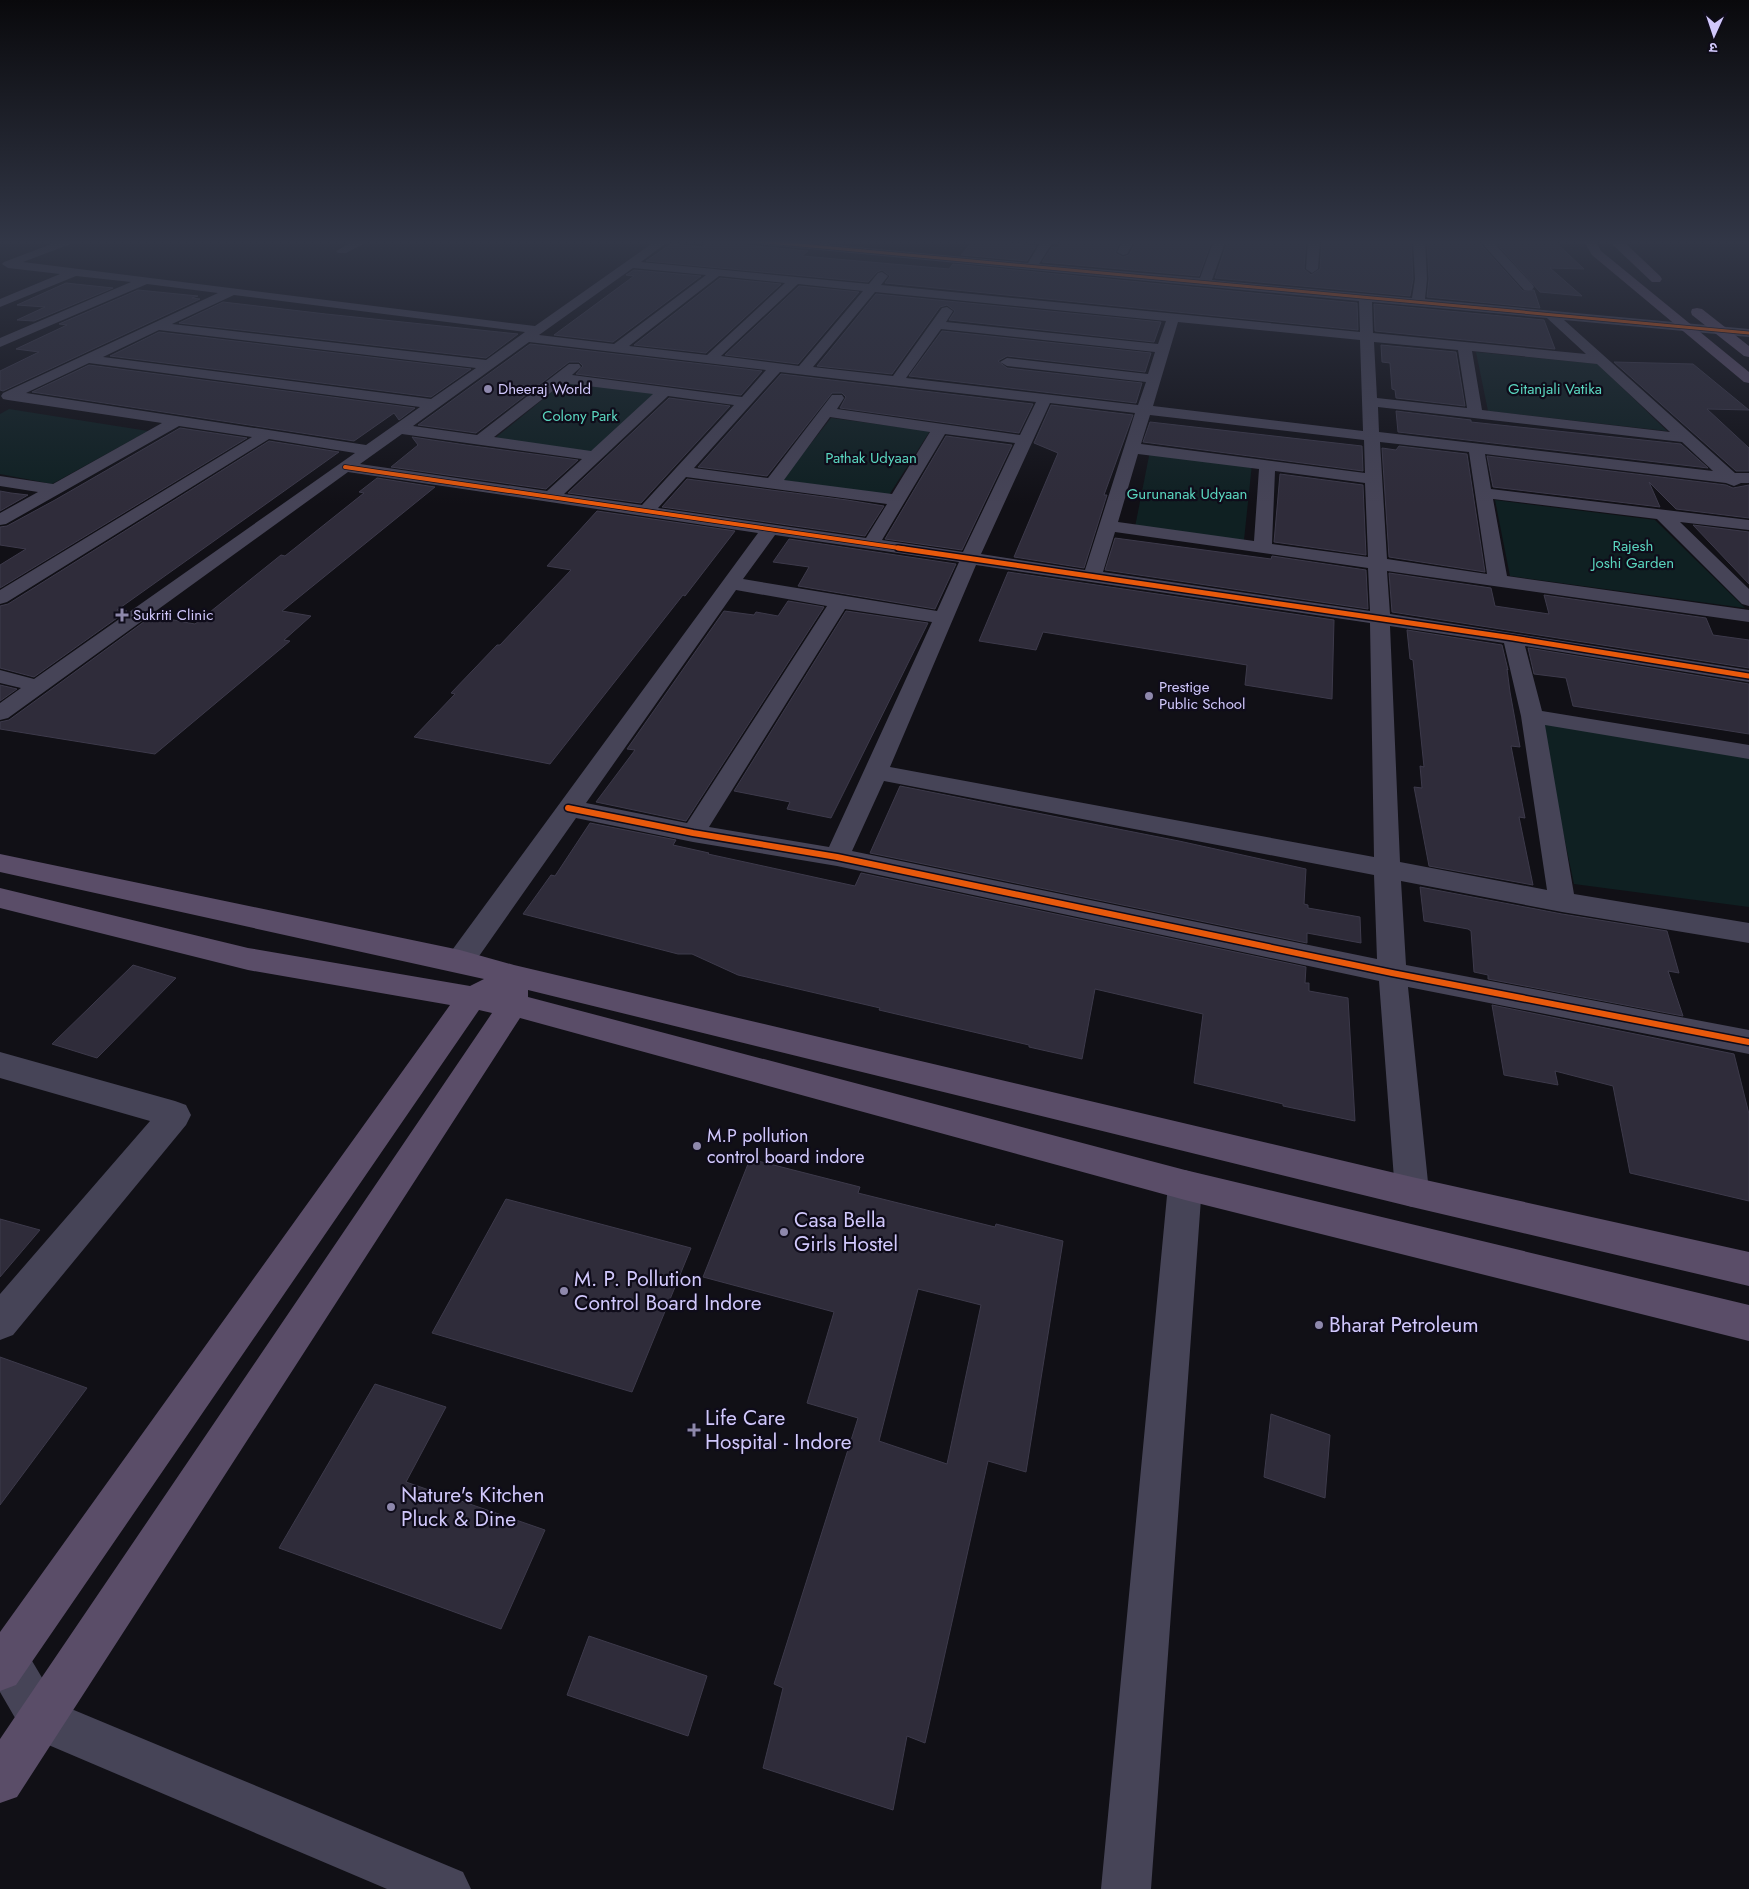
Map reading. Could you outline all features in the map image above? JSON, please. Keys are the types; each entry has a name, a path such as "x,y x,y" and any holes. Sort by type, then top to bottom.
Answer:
{"main road":[{"path":"1687,328 1749,379"},
{"path":"1718,328 1749,353"},
{"path":"0,863 460,961 514,991 1185,1186 1748,1326"},
{"path":"0,898 248,959 471,998 514,991 1749,1269"},
{"path":"0,1780 514,991"},
{"path":"2,1662 471,998"}],"street":[{"path":"0,343 34,328"},
{"path":"5,397 153,328"},
{"path":"175,328 488,365"},
{"path":"491,328 616,349 1730,478 1749,478"},
{"path":"0,712 540,328"},
{"path":"616,349 643,328"},
{"path":"709,360 743,328"},
{"path":"802,370 838,328"},
{"path":"897,381 935,328"},
{"path":"967,328 1163,349"},
{"path":"1092,576 1144,410 1156,379 1170,328"},
{"path":"1277,328 1601,360"},
{"path":"1367,328 1378,564 1392,973 1412,1192"},
{"path":"1566,328 1749,495"},
{"path":"1699,328 1749,333"},
{"path":"990,392 1022,334"},
{"path":"481,440 600,347"},
{"path":"1464,347 1475,414"},
{"path":"89,359 434,404"},
{"path":"1007,362 1156,379"},
{"path":"646,511 778,368"},
{"path":"773,483 854,376"},
{"path":"561,378 746,402"},
{"path":"551,497 665,391"},
{"path":"5,397 178,420 369,450"},
{"path":"837,856 877,772 970,558 1024,440 1046,399"},
{"path":"1370,402 1686,438"},
{"path":"827,412 1024,440"},
{"path":"0,520 178,420"},
{"path":"398,429 595,456"},
{"path":"871,544 940,429"},
{"path":"0,598 267,434"},
{"path":"1132,448 1374,480"},
{"path":"1476,449 1498,581"},
{"path":"1263,548 1267,465"},
{"path":"345,467 1513,638 1749,676"},
{"path":"682,471 897,500"},
{"path":"0,481 55,489"},
{"path":"1483,493 1749,525"},
{"path":"1663,515 1749,600"},
{"path":"1108,526 1749,616"},
{"path":"460,961 770,529"},
{"path":"731,583 944,618"},
{"path":"693,833 839,602"},
{"path":"1513,638 1532,716 1562,902"},
{"path":"0,676 37,686"},
{"path":"1532,716 1749,752"},
{"path":"877,772 1562,902 1749,933"},
{"path":"568,808 693,833 837,856 1392,973 1749,1042"},
{"path":"0,1065 174,1115 0,1322"},
{"path":"1126,1889 1185,1186"},
{"path":"2,1662 41,1719 446,1889"}],"green space":[{"name":"Gitanjali Vatika","path":"1476,352 1598,364 1667,431 1488,411"},
{"name":"Colony Park","path":"568,379 663,395 606,455 494,439"},
{"path":"9,409 148,431 52,484 0,474 0,414"},
{"name":"Pathak Udyaan","path":"831,418 930,431 889,495 782,480"},
{"name":"Gurunanak Udyaan","path":"1150,451 1252,464 1244,540 1135,527"},
{"name":"Rajesh Joshi Garden","path":"1495,500 1655,520 1745,608 1510,576"},
{"path":"1540,723 1749,755 1749,907 1574,884"}],"building":[{"path":"60,328 138,328 3,391 0,390 0,371 39,352 16,349"},
{"path":"224,328 462,328 518,334 486,358"},
{"path":"563,328 631,328 613,342 554,335"},
{"path":"656,328 733,328 706,353 634,345"},
{"path":"754,328 828,328 798,364 725,355"},
{"path":"848,328 925,328 892,374 817,366"},
{"path":"1025,328 1159,328 1154,342"},
{"path":"1339,328 1358,328 1358,330"},
{"path":"1375,328 1547,328 1555,349 1375,331"},
{"path":"942,331 1151,353 1145,372 1007,356 998,361 1007,368 1142,383 1136,403 909,376"},
{"path":"159,332 471,369 431,397 110,356"},
{"path":"530,344 762,371 741,395 576,374 583,366 579,362 569,362 476,433 418,425"},
{"path":"1381,345 1456,352 1465,406 1396,398 1395,390 1392,389 1390,363 1382,362"},
{"path":"1614,362 1693,364 1749,410 1707,409 1749,448 1749,471 1736,471"},
{"path":"89,365 415,408 399,420 394,413 354,441 32,392"},
{"path":"781,374 1033,404 1019,433 840,408 846,397 842,393 832,393 767,476 698,467"},
{"path":"669,398 730,406 641,503 568,493"},
{"path":"1051,405 1133,415 1104,495 1107,495 1084,568 1014,557 1058,453 1034,443"},
{"path":"1396,411 1471,420 1471,422 1681,444 1708,468 1398,432"},
{"path":"1150,422 1362,446 1363,471 1143,442"},
{"path":"180,428 247,438 0,588 0,565 26,549 0,545 0,527 7,526 55,500"},
{"path":"946,436 1012,445 962,550 885,539"},
{"path":"412,437 578,460 546,489 391,467 418,445"},
{"path":"269,441 339,452 117,610 127,611 34,677 0,668 0,606 8,604"},
{"path":"1399,446 1467,454 1485,572 1389,557 1382,448 1396,450"},
{"path":"1487,456 1726,485 1733,488 1749,485 1749,518 1676,509 1649,482 1660,507 1493,487"},
{"path":"1280,474 1363,485 1366,555 1274,542"},
{"path":"377,478 435,487 282,611 311,616 284,640 290,641 155,754 0,729 0,722 9,720 152,616 195,624 281,555 285,556 364,493 359,492"},
{"path":"687,479 884,506 865,536 662,507"},
{"path":"0,491 11,493 28,495 0,511"},
{"path":"597,511 735,531 550,764 414,737 455,694 451,693 497,645 500,645 571,570 547,566"},
{"path":"1693,525 1749,532 1749,584"},
{"path":"1115,538 1271,559 1272,556 1366,570 1368,609 1105,570"},
{"path":"789,539 956,564 935,609 798,586 809,567 773,562"},
{"path":"1008,572 1334,620 1332,699 1245,685 1247,665 1043,632 1036,650 979,641"},
{"path":"1389,573 1491,588 1495,606 1549,614 1544,595 1706,618 1713,635 1749,640 1749,668 1392,612"},
{"path":"788,601 824,607 686,821 596,802 635,750 627,749 724,611 754,615 756,612 778,616"},
{"path":"846,611 928,623 831,818 787,809 790,802 734,791"},
{"path":"1407,630 1502,645 1508,670 1520,747 1511,746 1525,818 1519,817 1533,885 1429,866 1414,787 1422,788 1420,766 1424,767 1413,660 1410,659"},
{"path":"1528,648 1749,684 1749,734 1573,706 1566,678 1534,674"},
{"path":"0,685 17,689 0,701"},
{"path":"900,786 1179,841 1306,869 1304,904 1308,905 1308,908 1360,917 1361,943 1307,933 1307,943 870,853"},
{"path":"590,823 676,840 673,845 855,886 861,873 1306,967 1305,983 1309,983 1309,991 1348,998 1355,1121 1283,1106 1283,1104 1194,1083 1203,1014 1095,989 1082,1059 879,1010 880,1008 738,975 692,954 678,954 523,914 551,875 555,876"},
{"path":"1420,887 1562,914 1667,931 1679,973 1668,971 1683,1016 1488,979 1488,975 1474,972 1471,931 1424,921"},
{"path":"133,965 176,978 97,1058 52,1044"},
{"path":"1492,1005 1734,1054 1749,1114 1749,1201 1630,1173 1613,1086 1555,1071 1558,1085 1504,1075"},
{"path":"750,1159 860,1187 858,1193 995,1227 996,1224 1063,1241 1026,1472 988,1461 925,1743 907,1736 893,1810 763,1768 783,1688 774,1684 858,1418 807,1403 834,1312 703,1277","holes":["918,1289 981,1305 947,1464 879,1441"]},
{"name":"M. P. Pollution Control Board Indore","path":"506,1199 691,1248 632,1392 432,1333"},
{"path":"0,1219 40,1230 0,1277"},
{"path":"0,1357 87,1388 0,1505"},
{"name":"Nature's Kitchen Pluck & Dine","path":"375,1384 446,1407 406,1482 545,1530 501,1629 279,1548"},
{"path":"1271,1414 1330,1435 1325,1498 1264,1477"},
{"path":"589,1636 707,1676 688,1736 567,1695"}],"cycle path":[{"path":"1697,328 1749,333"},
{"path":"345,467 1513,638 1749,676"},
{"path":"568,808 693,833 837,857 1392,973 1749,1042"}],"place":[{"name":"Dheeraj World","path":"488,389"},
{"name":"Sukriti Clinic","path":"122,615"},
{"name":"Prestige Public School","path":"1149,696"},
{"name":"M.P pollution control board indore","path":"697,1146"},
{"name":"Casa Bella Girls Hostel","path":"784,1232"},
{"name":"M. P. Pollution Control Board Indore","path":"564,1291"},
{"name":"Bharat Petroleum","path":"1319,1325"},
{"name":"Life Care Hospital - Indore","path":"694,1430"},
{"name":"Nature's Kitchen Pluck & Dine","path":"391,1507"}]}
